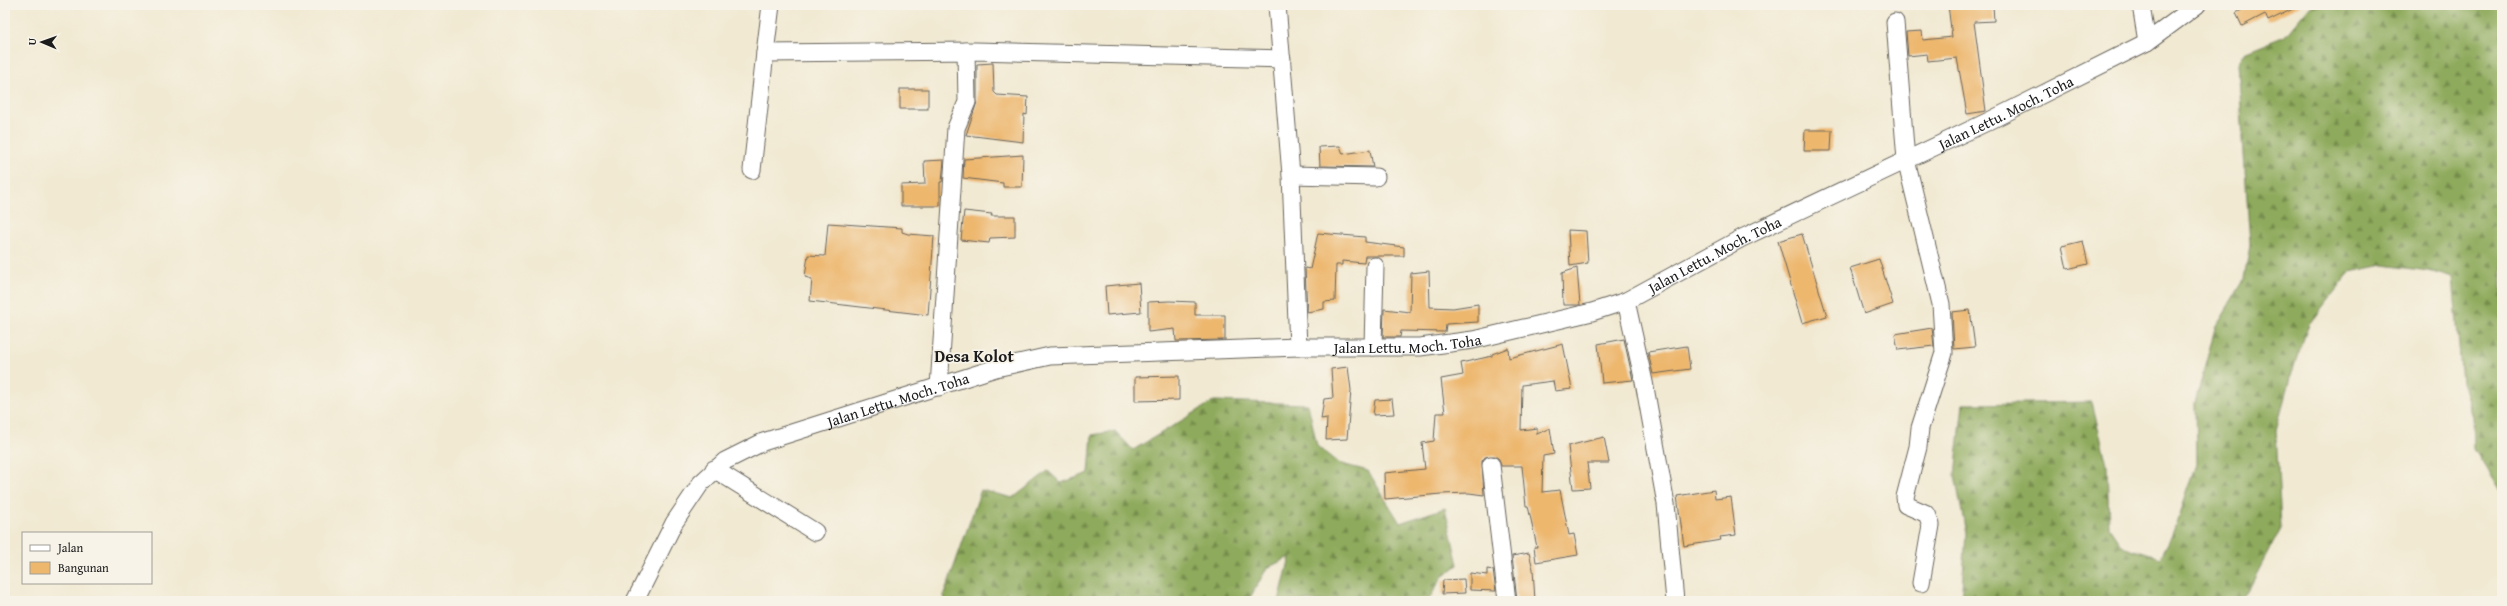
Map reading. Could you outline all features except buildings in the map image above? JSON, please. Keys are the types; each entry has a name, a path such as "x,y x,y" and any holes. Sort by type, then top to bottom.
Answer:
{"street":[{"path":"752,170 771,5"},
{"path":"1277,5 1291,175 1298,347"},
{"path":"2141,5 2147,42"},
{"name":"Jalan Lettu. Moch. Toha","path":"635,601 674,523 714,469 741,452 763,442 996,368 1050,356 1298,347 1420,347 1473,340 1535,327 1626,301 1742,238 1906,160 2147,42 2197,5"},
{"path":"1895,22 1906,160 1941,304 1944,353 1920,428 1918,447 1905,497 1906,505 1926,514 1931,524 1921,583"},
{"path":"765,53 966,51 1282,59"},
{"path":"939,387 956,128 967,102 968,93 966,51"},
{"path":"1291,175 1376,177"},
{"path":"1373,347 1375,266"},
{"path":"1626,301 1644,382 1666,504 1675,601"},
{"path":"1491,465 1507,601"},
{"path":"714,469 814,532"}],"green space":[{"path":"2311,5 2502,5 2502,494 2474,448 2473,416 2462,382 2453,278 2429,271 2383,265 2350,272 2309,324 2290,378 2276,430 2281,527 2249,589 2241,601 1961,601 1966,534 1955,475 1963,404 2092,402 2107,465 2109,527 2122,546 2160,558 2172,535 2196,463 2195,404 2215,328 2244,279 2250,245 2238,63 2245,52 2285,36"},
{"path":"1214,401 1308,404 1317,446 1338,463 1368,471 1400,523 1445,508 1458,565 1442,577 1429,599 1424,601 1279,601 1290,557 1267,568 1248,601 945,601 944,595 981,490 1013,498 1048,471 1061,483 1089,473 1092,435 1115,431 1133,450"}],"district":[{"name":"Desa Kolot","path":"974,355"}]}
